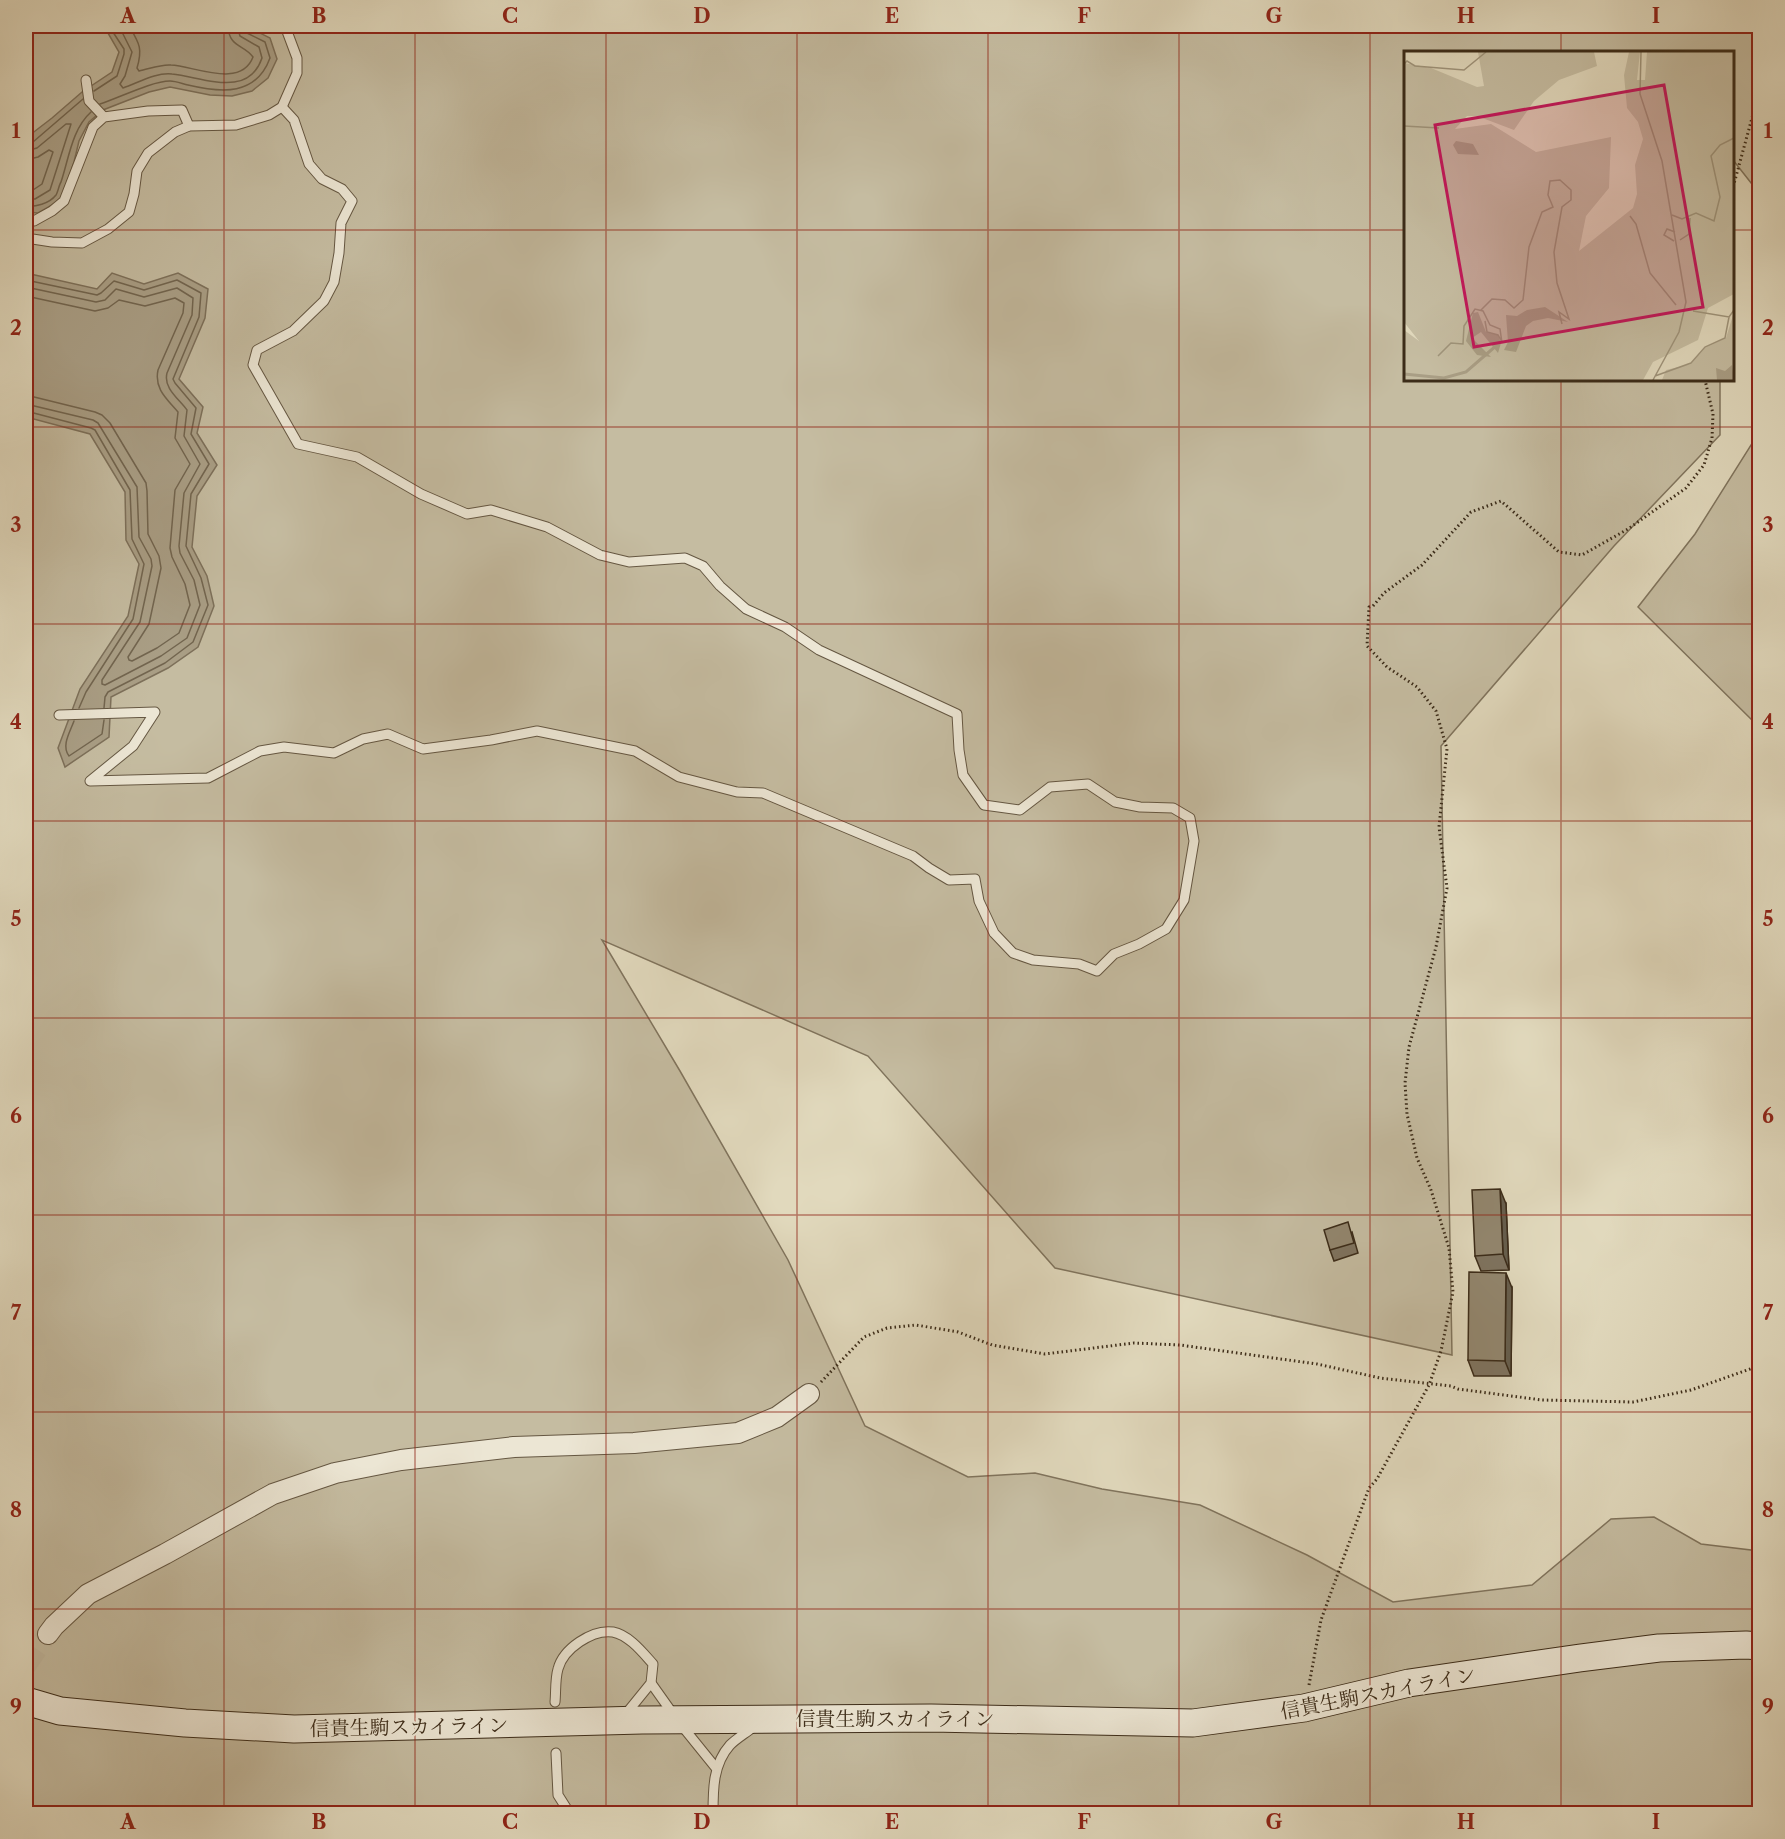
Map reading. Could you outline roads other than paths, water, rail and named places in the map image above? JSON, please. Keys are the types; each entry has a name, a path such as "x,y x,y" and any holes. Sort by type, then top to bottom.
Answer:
{"street":[{"path":"48,1634 88,1594 273,1494 335,1473 401,1460 514,1447 634,1443 738,1433 777,1417 809,1394"},
{"name":"信貴生駒スカイライン","path":"26,1701 60,1711 185,1724 294,1729 762,1719 931,1718 1193,1723 1304,1708 1409,1683 1581,1658 1659,1648 1760,1646"}],"lane":[{"path":"26,238 82,243 108,229 129,212 137,171 148,153 175,132 189,126 236,125 269,116 282,107 297,73 297,58 285,26"},
{"path":"86,80 88,101 105,117"},
{"path":"59,714 155,712 133,746 90,781 208,778 260,751 284,747 334,753 363,739 388,734 423,749 537,731 635,751 680,777 737,792 763,793 773,797 913,856 950,880 975,879 979,901 994,933 1012,953 1034,960 1079,964 1097,971 1114,954 1166,929 1184,900 1194,841 1190,818 1173,808 1140,807 1115,802 1088,784 1050,787 1020,810 984,805 963,775 957,714 819,650 785,627 746,609 720,586 703,566 685,558 628,562 600,555 547,527 491,510 467,514 421,494 357,457 298,444 253,365 257,351 293,331 324,301 334,282 341,223 352,201 342,189 322,179 309,164 294,120 282,107"},
{"path":"26,221 34,221 64,201 93,128 105,117 148,111 182,111 189,126"},
{"path":"555,1702 558,1668 566,1654 581,1640 596,1634 614,1632 635,1643 653,1664 651,1683 620,1721"},
{"path":"651,1683 716,1768"},
{"path":"712,1814 716,1768 730,1745 762,1719"},
{"path":"556,1753 558,1795 570,1814"}],"water":[{"path":"101,26 246,26 270,38 277,59 268,78 252,91 232,96 210,95 170,87 149,92 103,110 89,122 79,141 61,200 38,213 26,212 26,138 82,92 112,72 119,52"},
{"path":"26,273 97,289 112,273 144,284 178,273 208,289 205,318 179,379 203,407 197,433 217,465 197,496 192,547 207,576 214,606 198,647 168,668 111,697 109,737 65,767 58,748 80,689 128,616 139,564 126,540 125,492 90,434 26,417"}],"tunnel":[{"path":"26,1666 48,1634"}]}
